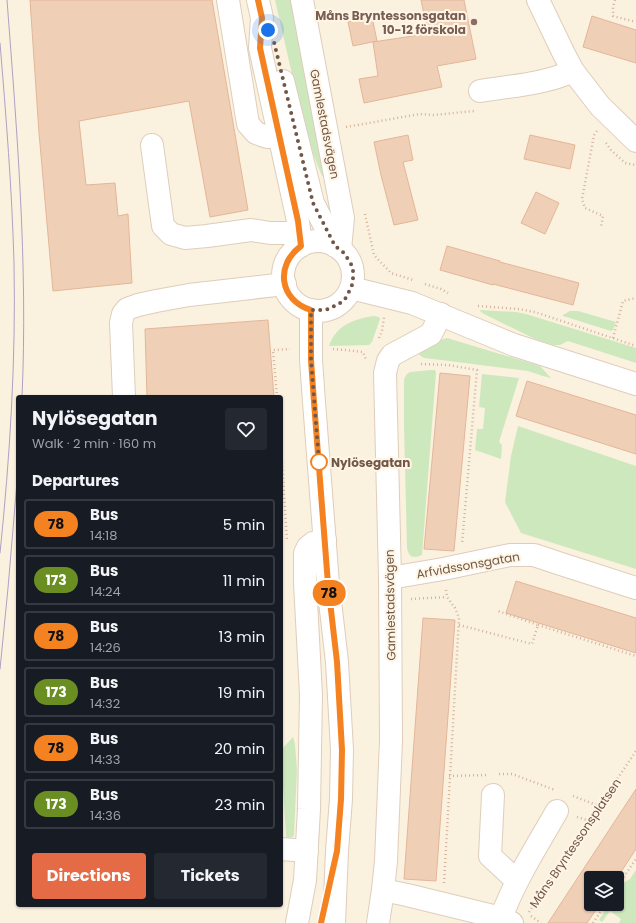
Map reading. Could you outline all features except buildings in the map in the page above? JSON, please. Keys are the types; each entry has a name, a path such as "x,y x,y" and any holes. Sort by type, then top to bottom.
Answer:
{"street":[{"path":"228,0 248,124 256,133 267,137 280,136"},
{"name":"Gamlestadsvägen","path":"302,0 343,218 338,247"},
{"path":"538,0 562,52 573,71 600,106 636,141"},
{"path":"260,9 274,42 313,203 338,247 351,264 353,276 351,288 345,299 335,306 323,310 311,310 301,306 292,299 286,289 284,273 287,262 300,240 298,221 260,48 260,9"},
{"path":"477,101 562,76 573,71"},
{"path":"152,145 163,226 171,234 185,238 251,230 312,242 324,242 338,247"},
{"path":"124,395 120,324 123,314 127,309 150,302 189,295 285,284"},
{"path":"351,288 412,303 514,345 636,384"},
{"path":"311,310 311,367 328,584 337,662 342,750 341,798 334,923"},
{"name":"Gamlestadsvägen","path":"378,923 386,861 391,740 386,369 388,361 392,355 431,334 441,314"},
{"path":"297,923 307,851 312,695 304,583 305,553 308,547 313,543 325,540"},
{"name":"Arfvidssonsgatan","path":"390,578 443,570 510,555 534,555 636,588"},
{"path":"493,781 490,856 517,881"},
{"path":"309,798 341,798"},
{"name":"Måns Bryntessonsplatsen","path":"514,918 507,901 561,799"},
{"path":"283,849 307,851"},
{"path":"321,923 337,851"},
{"path":"383,890 514,918"}],"path":[{"path":"614,0 612,7 613,16 636,22"},
{"path":"344,127 420,114 434,115 477,101"},
{"path":"597,130 594,135 582,199 585,208 603,216 601,227"},
{"path":"372,248 374,255 392,273 441,289 454,296"},
{"path":"379,338 382,332 388,297"},
{"path":"613,338 623,301 636,298"},
{"path":"473,305 535,312 636,346"},
{"path":"443,570 447,597 455,608 459,618 443,888"},
{"path":"410,599 447,597"},
{"path":"498,611 636,656"},
{"path":"459,625 532,644 538,625"},
{"name":"Måns Bryntessonsplatsen","path":"514,918 599,806 636,752"},
{"path":"449,776 493,781 512,774 561,799 599,806"},
{"path":"624,877 636,859"},
{"path":"593,923 601,911"}],"green space":[{"path":"275,0 292,0 325,176 322,176 313,154 302,111 300,109"},
{"path":"480,310 526,314 636,348 636,363 568,341 560,345 553,345 535,339 484,314"},
{"path":"570,311 578,311 616,322 613,330 611,331 563,316"},
{"path":"374,316 379,317 380,319 372,342 369,345 329,346 336,333 347,324"},
{"path":"447,338 540,366 551,378 528,371 424,358 419,355 421,352 440,340"},
{"path":"435,370 436,372 422,555 414,557 410,555 407,548 404,379 410,372"},
{"path":"482,374 519,378 499,442 502,445 501,459 475,450 477,429 483,429 485,408 479,407"},
{"path":"518,426 636,466 636,569 521,533 505,502 511,456"},
{"path":"293,737 297,770 294,835 293,837 287,838 283,784 283,748"},
{"path":"636,870 636,923 619,923 621,919 610,911 624,911 624,883 630,879"},
{"path":"605,911 610,911 602,922 599,920"}],"tram line":[{"path":"7,0 18,149 23,248 24,297 22,395"},
{"path":"0,43 7,125 14,263 12,408 0,553"},
{"path":"0,669 16,494"}],"bus line":[{"name":"78","path":"258,0 262,18 260,48 298,221 301,246 289,257 284,273 285,284 286,289 292,299 301,306 311,310 310,330 314,402 328,584 337,662 342,750 341,799 337,851 321,923"}],"place":[{"name":"Måns Bryntessonsgatan 10-12 förskola","path":"474,22"},
{"name":"Nylösegatan","path":"319,462"}],"route":[{"path":"268,30 274,42 313,203 335,246 348,258 353,270 353,282 345,299 329,309 317,311 311,310 311,360 319,462"}]}
